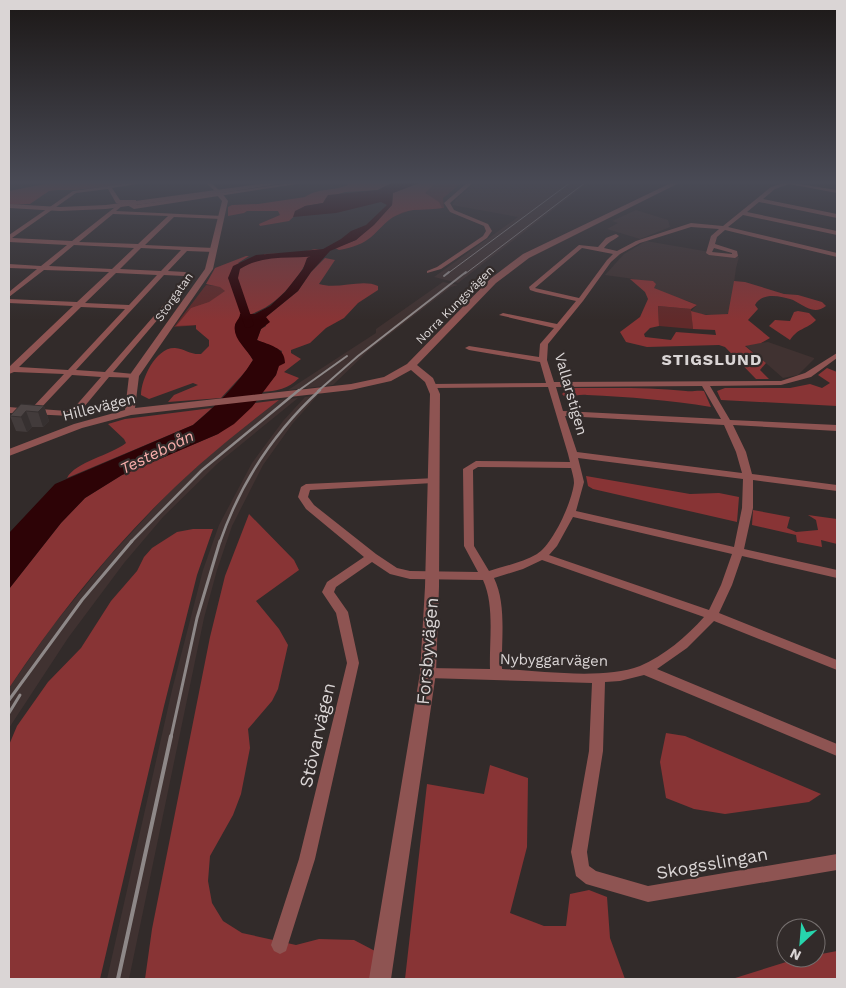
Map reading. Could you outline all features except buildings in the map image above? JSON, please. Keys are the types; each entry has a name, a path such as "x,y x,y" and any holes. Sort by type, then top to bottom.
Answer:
{"street":[{"path":"9,239 24,228"},
{"path":"9,295 91,228"},
{"path":"10,370 158,228"},
{"name":"Storgatan","path":"130,412 130,397 134,376 209,269 219,228"},
{"path":"429,272 439,268 485,237 489,231 488,228"},
{"name":"Norra Kungsvägen","path":"410,366 506,270 548,245 583,228"},
{"name":"Vallarstigen","path":"542,556 553,544 570,513 579,482 574,459 543,360 544,344 618,253 638,242 679,228"},
{"path":"711,245 714,236 724,228"},
{"name":"Vallarstigen","path":"724,228 836,253"},
{"path":"814,228 837,233"},
{"path":"600,249 608,240 616,236"},
{"path":"9,239 214,250"},
{"path":"581,300 538,291 532,289 532,286 579,247 618,253"},
{"path":"33,412 186,248"},
{"path":"9,266 190,275 76,411 68,414 9,410"},
{"path":"9,301 131,307"},
{"path":"503,315 559,327"},
{"path":"469,348 543,360"},
{"path":"410,366 429,379 434,386 781,383 808,375 837,355"},
{"name":"Hillevägen","path":"9,453 78,426 130,412 372,384 398,374 410,366"},
{"path":"10,370 134,376"},
{"name":"Nybyggarvägen","path":"428,673 599,678 645,670 662,660 712,615 727,583 737,552 747,508 748,476 729,423 705,384"},
{"name":"Forsbyvägen","path":"380,979 428,673 432,576 434,386"},
{"path":"560,413 837,428"},
{"path":"496,674 493,591 487,576 472,554 470,546 467,475 471,467 476,464 574,459 748,476 837,488"},
{"path":"433,480 306,487 303,497 305,501 372,557 394,571 410,575 487,576 500,573 542,556 712,615 837,664"},
{"path":"570,513 837,574"},
{"name":"Stövarvägen","path":"280,945 307,859 353,663 342,612 328,592 328,588 372,557"},
{"path":"645,670 837,750"},
{"name":"Skogsslingan","path":"599,678 596,751 579,852 582,870 592,878 648,894 837,862"},
{"name":"Forsbyvägen","path":"376,979 386,946"}],"shaded area":[{"path":"368,228 380,228 364,242 339,250 335,248 356,240"},
{"path":"502,228 529,228 458,283 434,277"},
{"path":"609,228 667,228 640,239 607,229"},
{"path":"646,241 739,257 730,313 720,316 699,314 691,311 697,305 688,301 666,295 634,279 605,275 624,254"},
{"path":"315,249 321,250 308,261 283,294 264,308 240,317 235,325 236,331 239,340 253,360 246,371 221,398 168,402 174,395 198,385 193,383 149,399 141,395 144,381 151,365 162,353 168,349 175,348 194,354 201,354 209,346 209,340 196,329 196,325 176,326 191,308 209,302 225,291 220,287 206,284 215,268 246,256 249,256 238,263 245,264 264,259 264,254 299,253"},
{"path":"325,258 335,260 319,284 334,286 365,283 378,286 378,290 358,303 344,318 326,328 310,343 291,350 291,353 301,359 284,372 299,378 295,382 282,389 262,392 276,375 282,351 257,340 261,329 266,326 266,317 298,291 311,272"},
{"path":"630,279 653,281 656,284 654,288 697,305 691,309 658,306 659,326 650,328 644,334 645,337 671,340 676,332 716,335 715,330 693,329 691,311 706,315 728,314 734,281 745,282 784,294 798,295 822,302 826,306 816,310 807,308 790,299 775,296 761,298 758,301 755,305 758,309 748,320 770,338 761,343 745,346 766,363 760,370 769,379 756,379 725,347 719,345 647,347 626,342 620,332 640,317 648,299 645,292"},
{"path":"443,282 458,285 451,287 368,351 333,385 288,390 376,333 376,329"},
{"path":"206,285 219,286 227,290 200,325 174,327"},
{"path":"658,306 691,309 693,329 659,326"},
{"path":"794,312 809,313 816,320 796,333 790,340 769,326 775,320 790,321"},
{"path":"768,342 814,359 798,375 783,378 745,345"},
{"path":"827,368 837,372 837,406 721,400 717,391 725,388 790,388 810,384 822,388 830,383 818,375"},
{"path":"576,388 645,388 704,391 711,407 649,399 584,395 564,396 562,394 566,390"},
{"path":"318,395 293,423 263,465 232,526 217,570 204,618 129,979 107,979 172,690 203,570 219,525 252,463 283,421 305,397"},
{"path":"298,398 217,464 163,517 124,563 68,638 9,728 9,688 51,628 108,558 172,489 219,447 279,400"},
{"path":"279,400 199,465 146,516 97,570 51,628 9,688 9,589 61,523 85,498 122,475 218,434 255,403"},
{"path":"212,408 193,425 67,478 77,467 126,443 108,424 125,419"},
{"path":"586,476 690,494 719,493 739,497 737,522 593,489 588,486"},
{"path":"753,510 790,517 787,528 796,532 818,530 816,520 808,515 837,519 837,544 821,540 822,547 797,542 796,535 752,525"},
{"path":"249,514 294,560 299,570 256,601 279,629 288,645 278,689 272,701 248,729 250,748 241,794 233,815 210,856 208,881 212,903 223,921 242,933 296,945 319,939 354,940 375,951 370,979 145,979 152,929 210,637 225,576"},
{"path":"193,529 213,529 197,575 164,706 100,979 9,979 9,745 17,726 48,682 81,648 111,601 137,571 144,557 152,548 177,532"},
{"path":"666,733 685,736 821,794 809,802 725,814 694,809 666,798 660,762"},
{"path":"490,765 528,778 527,847 510,913 544,926 566,926 570,894 589,890 607,897 610,938 625,979 405,979 427,784 484,794"},
{"path":"837,951 837,979 732,979 776,965 776,968 826,968 826,953"}],"water":[{"path":"358,228 370,228 356,240 330,251 311,272 298,291 266,317 270,322 261,329 257,340 279,350 285,363 279,366 276,375 252,407 234,424 218,434 122,475 85,498 61,523 9,589 9,533 55,484 193,425 210,411 226,395 253,360 236,334 235,325 240,314 255,314 270,306 285,292 303,269 307,258 341,239"}],"waterway":[{"name":"Testeboån","path":"249,325 233,278 236,268 256,258 324,252"}],"railway":[{"path":"447,274 509,228"},
{"path":"465,274 525,228"},
{"path":"444,276 449,272"},
{"path":"318,391 358,356 466,272"},
{"path":"298,391 347,356"},
{"path":"131,542 202,470 299,390"},
{"path":"220,542 248,479 260,460 288,423 320,390"},
{"path":"9,700 82,600 132,541"},
{"path":"171,737 197,618 220,541"},
{"path":"9,713 20,695"},
{"path":"118,979 171,736"}],"district":[{"name":"STIGSLUND","path":"712,359"}]}
